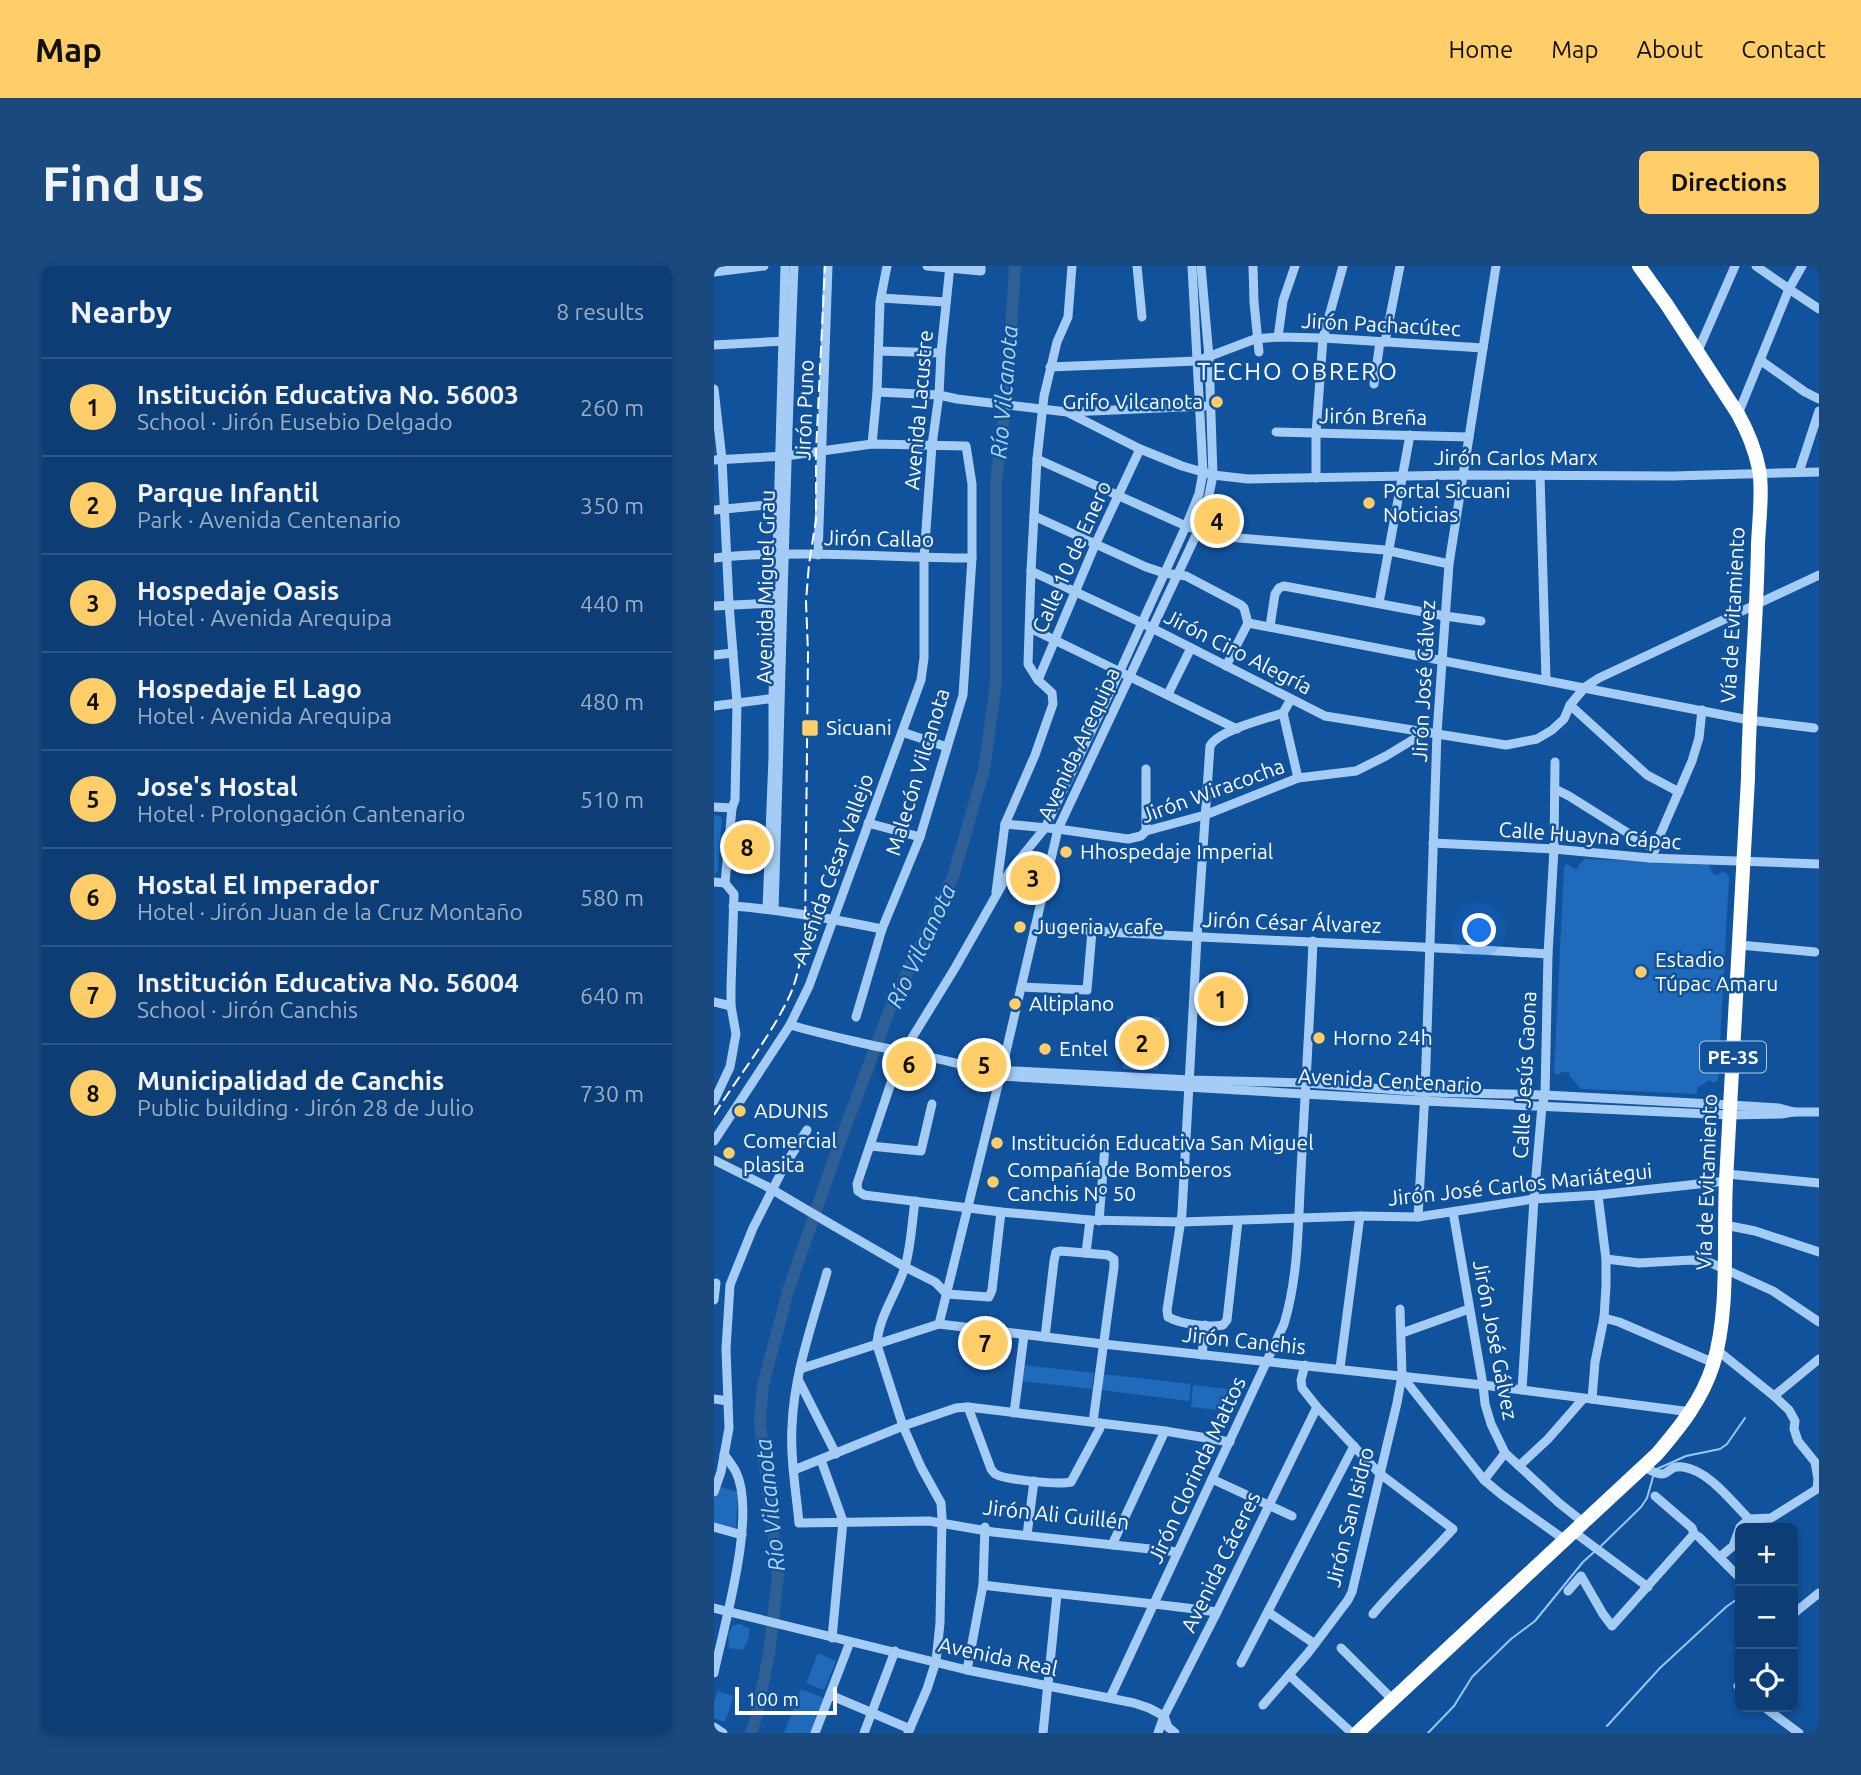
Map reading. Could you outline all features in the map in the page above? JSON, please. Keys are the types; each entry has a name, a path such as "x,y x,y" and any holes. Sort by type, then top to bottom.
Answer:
{"highway":[{"name":"Vía de Evitamiento","path":"1354,1733 1574,1531 1651,1471 1662,1448 1691,1412 1707,1383 1721,1330 1749,720 1757,604 1759,472 1747,429 1639,266"}],"street":[{"path":"714,272 764,266"},
{"name":"Avenida Miguel Grau","path":"771,909 786,341 785,266"},
{"name":"Avenida Miguel Grau","path":"786,341 794,266"},
{"name":"Jirón Puno","path":"818,555 828,266"},
{"path":"872,444 881,298 887,266"},
{"path":"927,266 981,269"},
{"path":"995,897 1005,824 1035,755 1053,704 1052,693 1038,680 1028,664 1031,572 1039,409 1050,367 1068,317 1072,266"},
{"path":"1137,266 1142,317"},
{"name":"Avenida Arequipa","path":"939,1324 1058,829 1198,531 1209,495 1213,475 1197,361 1192,266"},
{"name":"Avenida Arequipa","path":"858,1191 857,1184 899,1059 995,897 1018,861 1045,828 1120,671 1199,494 1203,472 1209,357 1201,266"},
{"path":"1253,266 1259,352"},
{"name":"Jirón Pachacútec","path":"1278,337 1283,301 1295,266"},
{"path":"1316,478 1316,433 1323,338 1343,266"},
{"path":"1374,384 1400,266"},
{"name":"Jirón José Gálvez","path":"1418,1217 1437,733 1449,564 1496,266"},
{"path":"1697,353 1735,266"},
{"path":"1756,266 1819,309"},
{"path":"1738,414 1789,289 1802,266"},
{"name":"Avenida Lacustre","path":"924,558 932,445 950,268"},
{"path":"881,298 946,302"},
{"name":"Jirón Pachacútec","path":"1050,367 1197,361 1259,339 1278,337 1483,348"},
{"path":"714,345 786,341"},
{"path":"879,351 941,353"},
{"path":"1760,360 1819,399"},
{"path":"714,389 718,460 725,509 737,703 735,800 725,883 734,894 731,1006 736,1034 733,1055 718,1082 714,1101"},
{"path":"877,392 939,395 1067,412 1205,406"},
{"path":"1798,472 1819,411"},
{"name":"Jirón Carlos Marx","path":"1067,412 1140,449 1182,466 1213,475 1248,479 1462,474 1673,476 1819,472"},
{"name":"Jirón Breña","path":"1276,432 1469,437"},
{"path":"1380,603 1410,435"},
{"path":"718,460 821,452 872,444 932,445"},
{"name":"Malecón Vilcanota","path":"856,1017 882,929 920,837 963,695 972,558 972,484 966,446 932,445"},
{"name":"Calle 10 de Enero","path":"1038,680 1140,449"},
{"name":"Avenida Miguel Grau","path":"777,698 775,603 781,553 778,504 782,456"},
{"path":"1037,459 1198,531 1228,538 1389,551 1449,564"},
{"path":"1540,475 1546,680"},
{"path":"714,510 778,504"},
{"path":"1034,516 1146,567 1186,576 1241,605 1248,622 1226,666"},
{"name":"Jirón Callao","path":"714,558 781,553 972,558"},
{"name":"Avenida César Vallejo","path":"714,1141 790,1025 818,963 921,680 924,658 924,558"},
{"name":"Jirón Ciro Alegría","path":"1031,572 1142,623 1325,716 1437,733"},
{"path":"1437,733 1506,746 1537,739 1564,719 1570,705 1586,687 1618,668 1819,575"},
{"path":"1270,626 1275,594 1279,588 1290,586 1481,621"},
{"path":"714,606 775,603"},
{"path":"1248,622 1749,720 1814,728"},
{"path":"1030,628 1237,729"},
{"path":"1168,694 1191,648"},
{"path":"714,656 733,653"},
{"path":"714,706 777,698"},
{"path":"1238,1221 1227,1320 1223,1325 1205,1325 1168,1317 1181,1222 1210,746 1213,740 1237,729 1283,713 1291,699"},
{"path":"1570,705 1647,775 1679,792"},
{"path":"1555,789 1652,854 1692,761 1699,738 1702,710"},
{"path":"1283,713 1298,778"},
{"path":"902,732 947,747"},
{"name":"Jirón Wiracocha","path":"1005,824 1128,839 1140,836 1146,831 1205,815 1298,778 1356,771 1424,733"},
{"name":"Calle Jesús Gaona","path":"1522,1390 1534,1199 1545,1095 1555,762"},
{"path":"1146,769 1146,831"},
{"path":"714,807 732,808"},
{"path":"868,823 920,837"},
{"name":"Calle Huayna Cápac","path":"1433,843 1819,864"},
{"path":"714,882 725,883"},
{"path":"733,906 771,909 882,929"},
{"name":"Jirón César Álvarez","path":"1035,927 1548,954"},
{"path":"1021,987 1087,990 1092,931"},
{"name":"Jirón Clorinda Mattos","path":"1110,1698 1230,1442 1284,1324 1290,1305 1294,1286 1313,941"},
{"path":"1740,945 1815,952"},
{"path":"714,1002 731,1006"},
{"path":"790,1025 1001,1073 1424,1096 1545,1095 1731,1110 1779,1108 1794,1112 1819,1112"},
{"name":"Avenida Centenario","path":"1424,1096 1542,1106 1731,1110"},
{"path":"870,1146 921,1151 932,1104"},
{"path":"714,1492 721,1472 729,1428 726,1349 730,1285 783,1167 807,1130"},
{"path":"1086,1253 1094,1220 1105,1146"},
{"path":"714,1160 766,1186 935,1282 947,1294 989,1297 1001,1212"},
{"name":"Jirón José Carlos Mariátegui","path":"858,1191 864,1195 1001,1212 1094,1220 1181,1222 1360,1216 1418,1217 1534,1199 1598,1195 1727,1178 1819,1183"},
{"path":"1519,1466 1587,1399 1604,1318 1606,1259 1598,1195"},
{"path":"830,1695 909,1731 936,1661 940,1623 941,1503 903,1426 877,1345 888,1305 905,1267 915,1201"},
{"name":"Jirón José Gálvez","path":"1453,1212 1485,1404 1491,1424 1505,1453 1559,1503 1574,1531"},
{"path":"1340,1368 1360,1216"},
{"path":"1725,1225 1755,1231 1819,1251"},
{"path":"968,1407 991,1469 996,1475 1065,1484 1071,1482 1089,1449 1097,1423 1103,1344 1115,1268 1114,1259 1108,1255 1056,1252 1045,1337"},
{"path":"1606,1259 1639,1263 1702,1261 1773,1291 1819,1322"},
{"path":"827,1272 800,1369 793,1412 794,1470 903,1426 956,1408 968,1407 1165,1431 1230,1442"},
{"path":"714,1300 715,1283 730,1285"},
{"name":"Jirón San Isidro","path":"1263,1705 1315,1644 1352,1592 1402,1376 1400,1309"},
{"path":"1402,1333 1469,1309"},
{"path":"1604,1318 1715,1356 1774,1396 1789,1410 1798,1441 1815,1462 1817,1489 1771,1518 1749,1519 1740,1527 1733,1546 1720,1558"},
{"name":"Jirón Canchis","path":"800,1369 939,1324 1202,1355 1340,1368 1691,1412"},
{"path":"1202,1355 1205,1325"},
{"path":"1014,1413 1024,1335"},
{"path":"1774,1396 1819,1359"},
{"path":"1305,1365 1302,1388 1317,1407 1379,1473 1453,1529 1373,1614"},
{"path":"1402,1376 1484,1480 1502,1495 1574,1531 1648,1587"},
{"path":"799,1380 836,1454"},
{"path":"714,1399 727,1401"},
{"path":"793,1412 811,1404"},
{"name":"Avenida Cáceres","path":"1158,1733 1317,1407"},
{"path":"1114,1542 1165,1431"},
{"path":"1241,1663 1354,1446"},
{"path":"1484,1480 1505,1453"},
{"path":"714,1673 742,1535 742,1497 736,1473 724,1454"},
{"path":"821,1460 842,1521 832,1638"},
{"path":"1651,1471 1666,1474 1675,1467 1694,1470 1707,1477 1749,1519"},
{"name":"Jirón Ali Guillén","path":"794,1470 799,1523 942,1520 985,1528 1179,1550"},
{"path":"1212,1479 1292,1516"},
{"path":"1027,1533 1034,1481"},
{"path":"1655,1496 1692,1528 1694,1534 1735,1573"},
{"path":"714,1527 742,1535"},
{"path":"967,1670 983,1585 985,1528"},
{"path":"1568,1591 1581,1576 1612,1626 1694,1534"},
{"path":"983,1585 1217,1612"},
{"path":"1798,1610 1819,1593"},
{"path":"1043,1733 1057,1594"},
{"name":"Avenida Real","path":"714,1608 967,1670 1110,1698 1149,1708 1164,1716"},
{"path":"1268,1612 1315,1644"},
{"path":"816,1733 850,1642"},
{"path":"1341,1648 1392,1700"},
{"path":"864,1733 895,1651"},
{"path":"1289,1675 1354,1733"},
{"path":"1772,1712 1799,1733"},
{"path":"1164,1716 1168,1727 1175,1733"},
{"path":"714,1727 723,1733"}],"shaded area":[{"path":"714,815 722,819 718,870 714,875"},
{"name":"Estadio Túpac Amaru","path":"1585,859 1709,864 1713,874 1718,875 1723,871 1729,876 1718,1080 1714,1083 1710,1080 1697,1088 1697,1094 1581,1089 1569,1072 1561,1072 1559,1075 1554,1073 1564,867 1567,864 1578,869"},
{"path":"1127,1016 1160,1017 1158,1070 1123,1069"},
{"path":"1024,1365 1094,1373 1092,1389 1022,1381"},
{"path":"1103,1374 1191,1384 1189,1401 1101,1390"},
{"path":"1193,1385 1227,1389 1224,1411 1191,1407"},
{"path":"717,1486 738,1492 736,1529 714,1524"},
{"path":"740,1624 750,1629 748,1640 743,1650 729,1648 728,1635 733,1625"},
{"path":"818,1653 836,1661 824,1690 806,1683"},
{"path":"801,1689 826,1699 811,1733 784,1733"},
{"path":"718,1691 733,1696 724,1722 714,1718 714,1701"}],"waterway":[{"name":"Río Vilcanota","path":"751,1733 769,1654 778,1575 760,1419 763,1385 788,1291 842,1136 890,1009 954,874 984,770 996,683 996,480 1007,394 1015,266"},
{"path":"1657,1469 1686,1456 1720,1449 1727,1444 1745,1418"},
{"path":"1601,1546 1641,1507 1647,1498 1653,1477"},
{"path":"1428,1733 1454,1706 1472,1677 1511,1639 1535,1621 1594,1552"},
{"path":"1607,1726 1660,1668 1735,1601"}],"railway":[{"path":"714,1115 782,1011 795,981 805,937 808,653 806,601 816,520 816,452 825,266"}],"place":[{"name":"Grifo Vilcanota","path":"1217,402"},
{"name":"Portal Sicuani Noticias","path":"1369,503"},
{"name":"Hospedaje El Lago","path":"1217,521"},
{"name":"Sicuani","path":"810,728"},
{"name":"Municipalidad de Canchis","path":"747,847"},
{"name":"Hhospedaje Imperial","path":"1066,852"},
{"name":"Hospedaje Oasis","path":"1033,878"},
{"name":"Jugeria y cafe","path":"1020,927"},
{"name":"Estadio Túpac Amaru","path":"1641,972"},
{"name":"Institución Educativa No. 56003","path":"1221,999"},
{"name":"Altiplano","path":"1015,1004"},
{"name":"Horno 24h","path":"1319,1038"},
{"name":"Parque Infantil","path":"1142,1043"},
{"name":"Entel","path":"1045,1049"},
{"name":"Hostal El Imperador","path":"909,1064"},
{"name":"Jose's Hostal","path":"984,1065"},
{"name":"ADUNIS","path":"740,1111"},
{"name":"Institución Educativa San Miguel","path":"997,1143"},
{"name":"Comercial plasita","path":"729,1153"},
{"name":"Compañía de Bomberos Canchis Nº 50","path":"993,1182"},
{"name":"Institución Educativa No. 56004","path":"985,1343"}],"district":[{"name":"TECHO OBRERO","path":"1298,372"}]}
